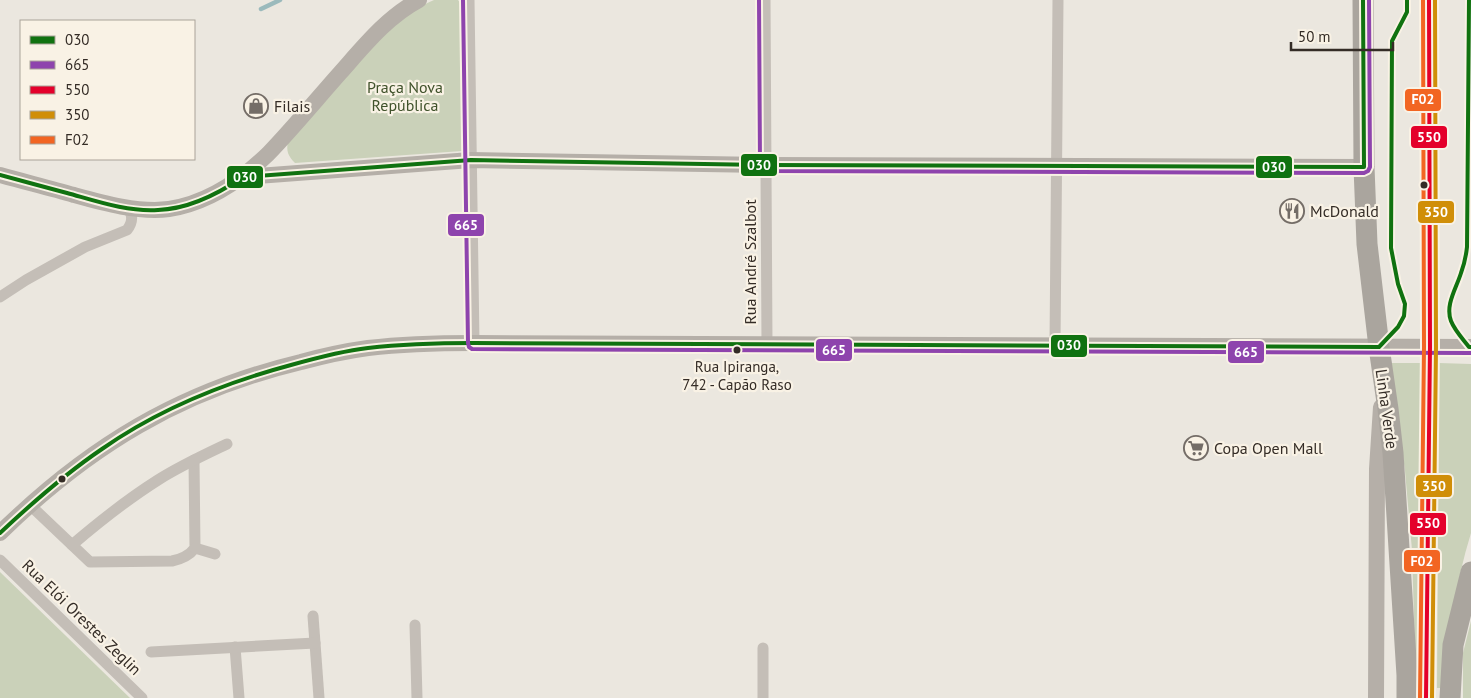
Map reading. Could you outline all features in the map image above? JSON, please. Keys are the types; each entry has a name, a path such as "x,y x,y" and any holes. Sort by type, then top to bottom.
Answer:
{"highway":[{"name":"Linha Verde","path":"1363,0 1364,167 1367,244 1394,462 1407,698"},
{"path":"1450,698 1453,645 1471,572"}],"main road":[{"path":"0,175 107,204 125,207 168,209 211,196 235,183 268,154 369,40 389,20 419,0"},
{"path":"243,177 471,160 766,165 1364,167"},
{"path":"0,533 55,482 85,459 117,438 186,400 254,374 330,355 366,349 398,345 474,343 1471,347"},
{"path":"1376,698 1377,469 1383,377"}],"street":[{"path":"469,0 474,343"},
{"name":"Rua André Szalbot","path":"765,0 767,344"},
{"path":"1055,346 1058,0"},
{"path":"0,297 85,247 127,230 132,221 131,213 125,207"},
{"path":"72,544 134,495 194,460 227,444"},
{"path":"30,505 90,562 172,561 191,554 195,548 194,460"},
{"path":"195,548 215,554"},
{"name":"Rua Elói Orestes Zeglin","path":"0,560 142,698"},
{"path":"313,616 319,698"},
{"path":"415,625 417,698"},
{"path":"151,652 315,643"},
{"path":"235,647 239,698"},
{"path":"763,648 763,698"}],"green space":[{"name":"Praça Nova República","path":"434,0 458,0 464,12 462,151 295,163 288,153 288,141 385,34 408,14"},
{"path":"1391,363 1422,363 1421,688 1416,688 1412,550 1405,471"},
{"path":"1439,363 1471,364 1471,533 1457,591 1441,688 1437,688"},
{"path":"0,572 130,698 0,698"},
{"path":"1471,621 1471,698 1463,698 1463,653"}],"waterway":[{"path":"261,9 280,0"}],"transit line":[{"name":"665","path":"463,0 468,343 472,349 1471,353"},
{"name":"665","path":"759,0 760,165 764,171 1364,173 1370,167 1369,0"},
{"name":"030","path":"0,175 112,205 158,210 191,204 213,195 243,177 471,160 766,165 1364,167 1363,0"},
{"name":"030","path":"0,533 75,468 124,435 169,410 241,380 319,357 358,349 474,343 1379,347 1398,327 1404,316 1405,304 1398,284 1391,248 1392,41 1407,12 1407,0"},
{"name":"F02","path":"1420,698 1424,347 1423,0"},
{"name":"550","path":"1426,698 1430,347 1429,0"},
{"name":"350","path":"1432,698 1436,347 1435,0"},
{"name":"030","path":"1469,0 1467,247 1463,267 1449,309 1451,321 1455,328 1469,347 1471,347"}],"place":[{"name":"Filais","path":"256,106"},
{"name":"McDonald","path":"1292,211"},
{"name":"Rua Ipiranga, 742 - Capão Raso","path":"737,350"},
{"name":"Copa Open Mall","path":"1196,448"}]}
